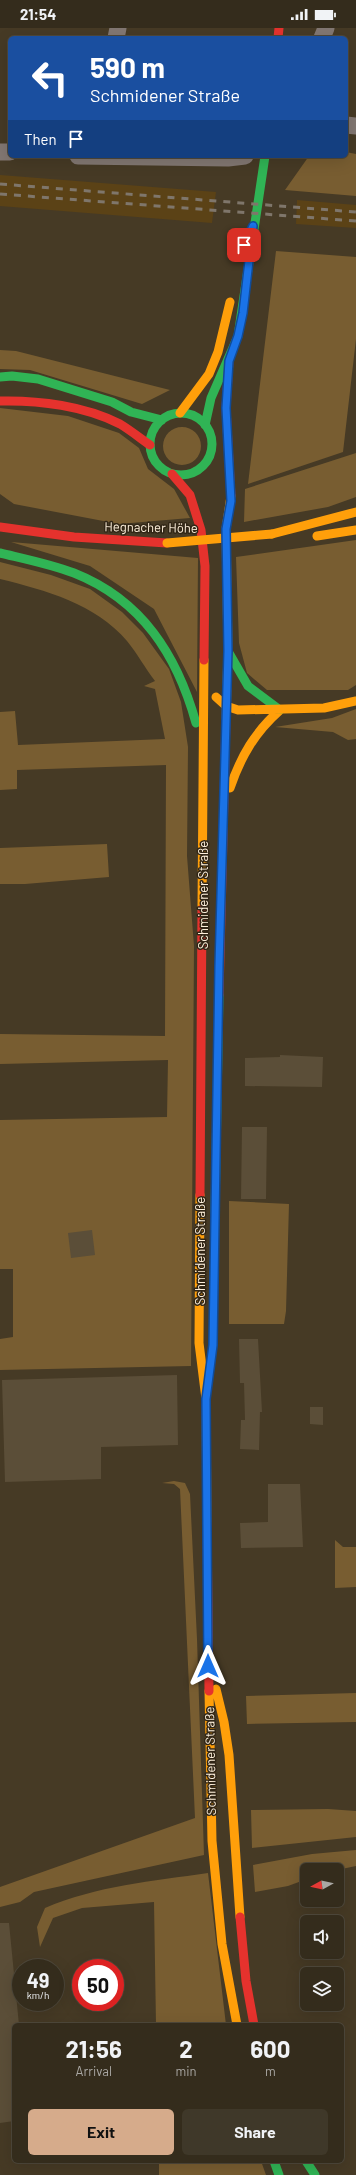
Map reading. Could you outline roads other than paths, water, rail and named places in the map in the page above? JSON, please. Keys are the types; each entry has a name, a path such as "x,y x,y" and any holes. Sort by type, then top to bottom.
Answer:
{"main road":[{"name":"Schmidener Straße","path":"205,425 211,398 229,361 238,336 243,313 253,226 265,158"},
{"name":"Schmidener Straße","path":"239,261 253,226"},
{"path":"180,413 209,374 218,352 233,290"},
{"name":"Schmidener Straße","path":"215,1220 228,651 226,529 231,501 226,408 229,361"},
{"path":"0,377 12,376 38,379 112,402 131,412 162,420"},
{"path":"0,401 11,400 45,404 100,417 120,425 150,445"},
{"path":"211,452 207,461 196,471 181,475 172,474 156,463 150,445 153,431 162,420 170,415 180,413 189,414 198,418 205,425 212,442 211,452 213,466"},
{"name":"Schmidener Straße","path":"172,474 190,495 202,530 206,584 199,1343 206,1399 208,1666 212,1841 222,1944 237,2023"},
{"name":"Schmidener Straße","path":"218,507 226,529"},
{"path":"276,533 356,512"},
{"name":"Hegnacher Höhe","path":"0,518 29,530"},
{"name":"Hegnacher Höhe","path":"0,527 82,537 167,543 276,533"},
{"path":"276,533 314,536 356,530"},
{"path":"0,553 52,566 85,577 116,596 142,617 159,638 175,665 189,694 204,758"},
{"path":"228,651 246,685 260,698 280,710"},
{"path":"205,687 226,706 238,710 324,708 356,701"},
{"name":"Schmidener Straße","path":"224,807 238,765 248,743 262,724 280,710"},
{"path":"201,1104 217,1103"},
{"name":"Schmidener Straße","path":"206,1399 211,1360"},
{"path":"208,1666 224,1715 231,1761 242,1941 249,2006 253,2023"},
{"path":"275,2163 279,2175"},
{"path":"307,2163 315,2175"}],"railway":[{"path":"0,184 356,212"},
{"path":"0,194 356,221"}]}
